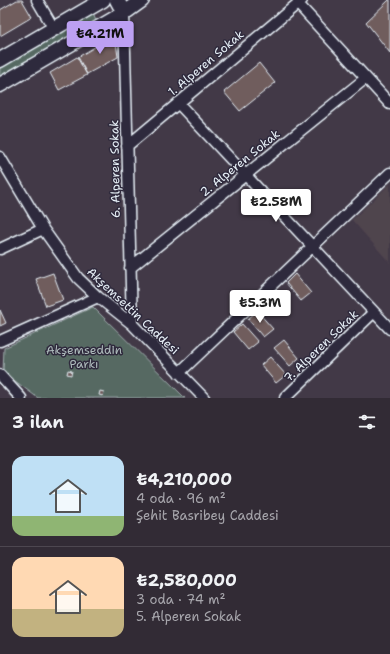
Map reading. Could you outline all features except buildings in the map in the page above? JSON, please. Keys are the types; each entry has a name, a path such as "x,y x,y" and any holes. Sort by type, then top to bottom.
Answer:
{"street":[{"path":"37,0 54,29"},
{"path":"117,0 124,13"},
{"path":"0,85 124,13 142,0"},
{"path":"0,60 54,29 98,1 106,23"},
{"path":"300,2 390,104"},
{"name":"1. Alperen Sokak","path":"127,146 300,2"},
{"name":"6. Alperen Sokak","path":"124,13 132,324"},
{"name":"2. Alperen Sokak","path":"130,268 366,78"},
{"path":"178,103 390,329"},
{"name":"Akşemsettin Caddesi","path":"0,157 43,229 78,278 98,297 132,324 204,398"},
{"path":"179,373 390,173"},
{"path":"0,248 43,229"},
{"path":"0,340 98,297"},
{"name":"7. Alperen Sokak","path":"285,398 374,312"},
{"path":"0,375 20,398"}],"shaded area":[{"path":"390,184 390,263 352,220"}],"green space":[{"path":"92,11 96,21 0,76 0,69"},
{"name":"Akşemseddin Parkı","path":"93,307 185,398 38,398 3,372 4,348"}]}
